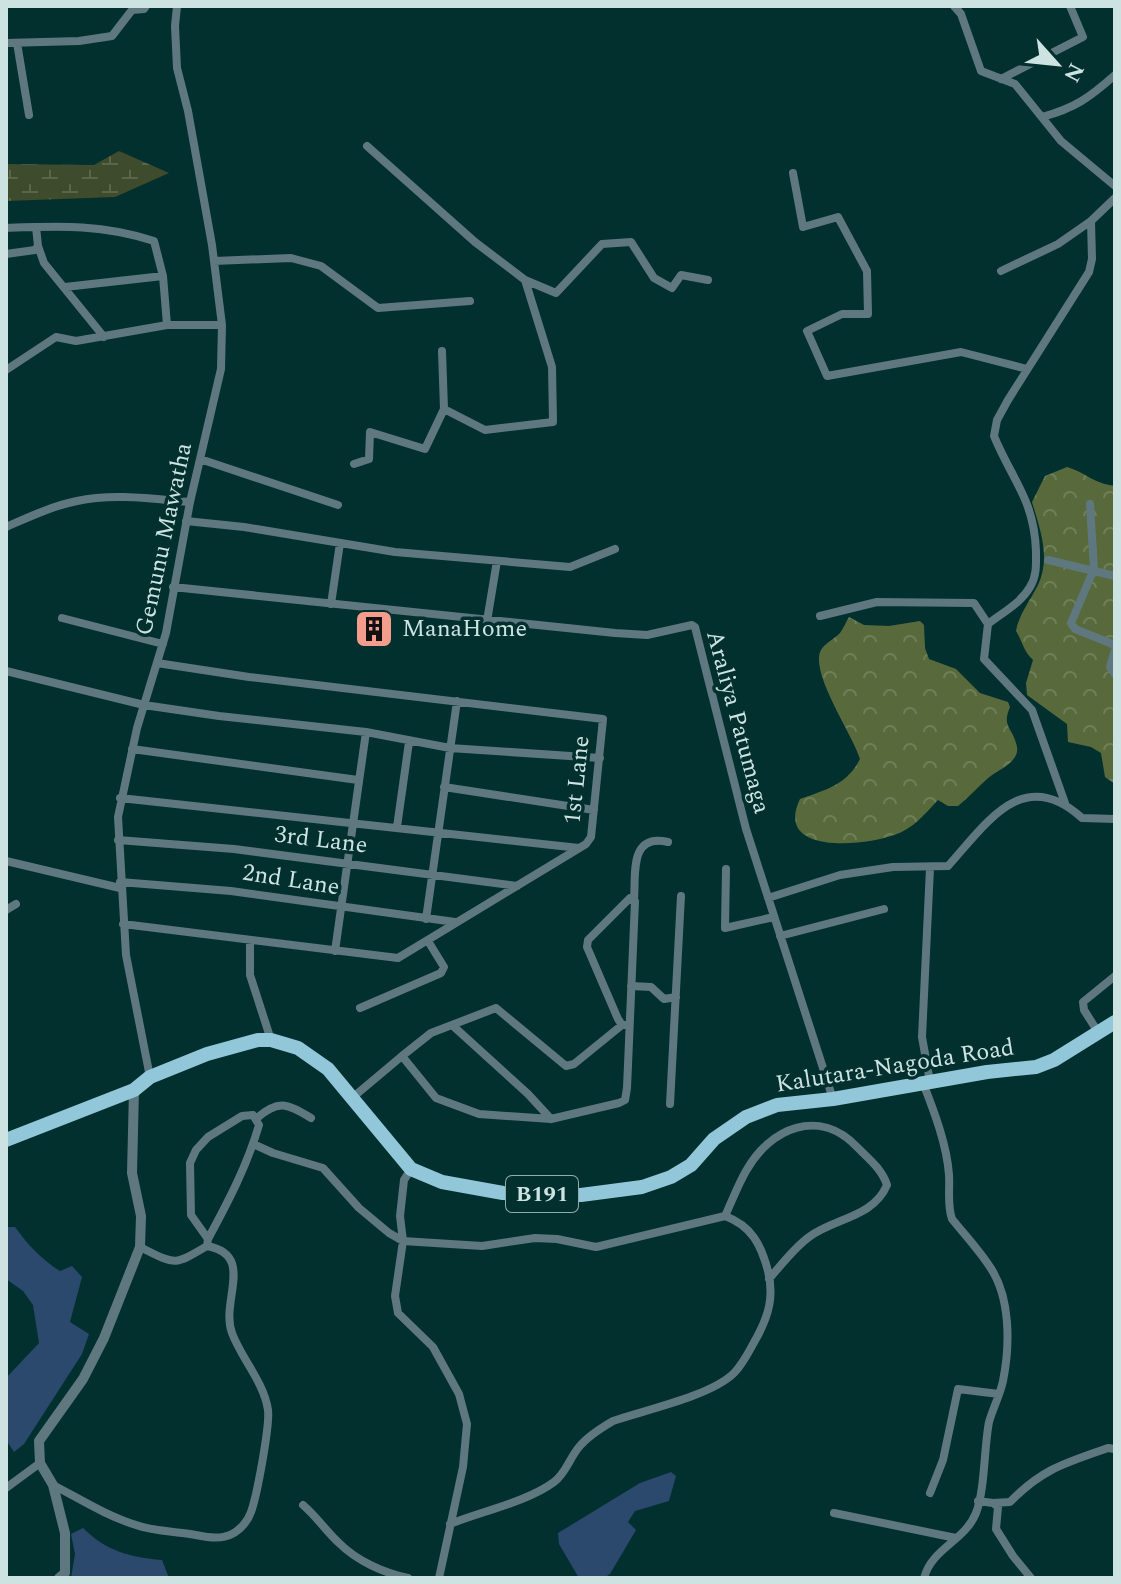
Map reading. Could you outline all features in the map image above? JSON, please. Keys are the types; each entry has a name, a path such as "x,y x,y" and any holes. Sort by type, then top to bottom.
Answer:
{"main road":[{"name":"Kalutara-Nagoda Road","path":"271,1040 298,1048 328,1069 411,1169 442,1182 503,1193 581,1195 642,1187 671,1177 691,1165 714,1139 759,1111 794,1101 833,1099 1036,1067 1054,1060 1115,1022"},
{"path":"6,1140 134,1090 150,1077 207,1054 258,1040 271,1040"}],"street":[{"path":"6,43 112,36 132,10 146,6"},
{"name":"Gemunu Mawatha","path":"150,1077 126,955 118,840 120,798 163,644 190,502 221,369 222,325 214,261 188,111 177,68 177,6"},
{"path":"954,6 961,14 981,71 1015,84 1061,141 1115,186"},
{"path":"1001,79 1083,37 1070,6"},
{"path":"17,43 29,115"},
{"path":"1042,117 1068,110 1088,99 1115,75"},
{"path":"367,146 475,242 525,280 556,293 602,244 631,242 654,278 672,288 681,275 708,280"},
{"path":"793,173 803,227 838,217 867,271 868,314 842,314 807,331 827,376 961,352 1027,369"},
{"path":"1001,271 1040,255 1091,221 1115,198"},
{"path":"988,624 1023,597 1036,571 1035,535 1028,500 994,436 997,420 1089,272 1092,259 1091,221"},
{"path":"6,228 78,226 121,230 154,241 163,276 167,325"},
{"path":"36,227 44,263 104,337"},
{"path":"6,254 35,250 38,246"},
{"path":"214,261 291,258 321,266 378,308 470,301"},
{"path":"65,287 163,276"},
{"path":"444,409 485,430 553,422 552,367 525,280"},
{"path":"6,370 56,337 76,341 167,325 222,325"},
{"path":"354,464 369,459 370,432 425,449 444,409 442,351"},
{"path":"200,459 338,505"},
{"path":"6,527 42,511 87,499 141,498 190,502"},
{"path":"1090,504 1094,569 1071,623 1075,629 1115,648 1110,667 1115,674"},
{"path":"186,521 244,527 395,552 570,567 615,549"},
{"path":"331,604 340,543"},
{"path":"1048,560 1115,576"},
{"path":"487,621 497,561"},
{"name":"Araliya Patumaga","path":"173,587 647,635 692,625 695,627 746,829 833,1099"},
{"path":"820,616 877,602 974,603 988,624 984,659 1032,710 1065,803 1082,818 1115,819"},
{"path":"62,618 163,644"},
{"name":"1st Lane","path":"123,924 398,958 580,848 591,837 603,719 249,677 157,663"},
{"path":"6,671 144,705 219,716 366,732 450,748 600,758"},
{"path":"426,919 457,701"},
{"path":"335,951 366,732"},
{"path":"397,827 409,742"},
{"path":"132,749 358,780"},
{"path":"444,787 594,810"},
{"path":"768,898 840,875 893,867 948,866 982,826 1017,800 1037,797 1065,803"},
{"path":"120,798 580,848"},
{"name":"3rd Lane","path":"118,840 234,849 518,886"},
{"path":"402,1056 431,1094 450,1105 499,1117 551,1119 625,1100 626,1025 631,986 637,853 643,845 659,840 668,842"},
{"name":"2nd Lane","path":"6,861 120,885 231,891 456,923"},
{"path":"924,1578 928,1564 962,1535 977,1512 989,1421 999,1394 1008,1341 1003,1302 992,1270 952,1219 949,1210 949,1172 926,1082 922,1037 930,868"},
{"path":"726,869 725,928 774,917"},
{"path":"670,1104 681,896"},
{"path":"626,1025 618,1019 587,947 588,940 626,899 634,899"},
{"path":"6,910 16,904"},
{"path":"780,936 884,909"},
{"path":"250,941 250,975 271,1040"},
{"path":"360,1008 441,973 444,967 428,941"},
{"path":"1098,1032 1084,1010 1083,1002 1115,976"},
{"path":"631,986 651,987 664,999 676,997"},
{"path":"352,1098 431,1033 496,1008 566,1066 574,1064 626,1025"},
{"path":"452,1025 551,1119"},
{"path":"62,1576 65,1533 53,1485 40,1463 39,1441 83,1379 140,1247 141,1216 132,1173 134,1090"},
{"path":"257,1118 268,1108 280,1104 311,1118"},
{"path":"53,1485 138,1526 214,1538 230,1536 242,1527 251,1513 268,1425 268,1409 262,1390 232,1335 229,1319 234,1268 229,1254 208,1243 191,1215 190,1163 196,1150 208,1137 242,1116 253,1115 257,1118 259,1125 253,1144 208,1243 180,1262 173,1262 140,1247"},
{"path":"725,1216 747,1169 771,1140 783,1131 816,1125 830,1127 849,1138 884,1175 887,1185 873,1203 853,1217 812,1234 797,1246 769,1279"},
{"path":"253,1144 323,1168 359,1208 403,1241 482,1246 535,1238 596,1247 725,1216 737,1220 754,1233 769,1279 770,1309 744,1360 732,1374 714,1387 613,1421 600,1428 579,1448 564,1473 552,1483 514,1502 450,1524"},
{"path":"411,1169 404,1180 401,1204 403,1241 395,1296 398,1313 433,1347 459,1394 467,1424 463,1467 439,1578"},
{"path":"930,1493 943,1460 958,1389 999,1394"},
{"path":"978,1501 1010,1502 1047,1470 1108,1448 1115,1449"},
{"path":"6,1488 40,1463"},
{"path":"993,1503 998,1507 996,1529 1031,1578"},
{"path":"303,1505 339,1544 356,1557 388,1575 408,1578"},
{"path":"834,1513 956,1538"}],"green space":[{"path":"119,151 169,173 115,197 6,201 6,164 94,165"},
{"path":"1067,467 1115,486 1115,784 1105,777 1101,753 1091,747 1068,742 1067,724 1027,695 1026,683 1033,660 1016,631 1038,585 1044,564 1043,544 1032,502 1045,476"},
{"path":"849,617 864,625 889,626 920,621 924,625 929,659 956,669 980,693 1008,702 1007,722 1017,750 1013,760 958,806 948,806 938,800 907,829 881,839 826,842 810,838 799,830 795,817 800,799 842,781 860,759 826,688 819,660 821,650 840,633"}],"water":[{"path":"6,1227 15,1227 35,1251 60,1271 72,1266 82,1277 70,1322 89,1334 82,1354 24,1444 14,1452 6,1440 6,1378 39,1343 33,1305 23,1291 6,1279"},
{"path":"671,1472 676,1476 669,1501 635,1511 628,1522 636,1530 610,1574 604,1578 579,1578 559,1544 558,1533 640,1483"},
{"path":"83,1528 119,1552 162,1560 169,1578 71,1578 75,1554 71,1534"}],"place":[{"name":"ManaHome","path":"374,629"}]}
